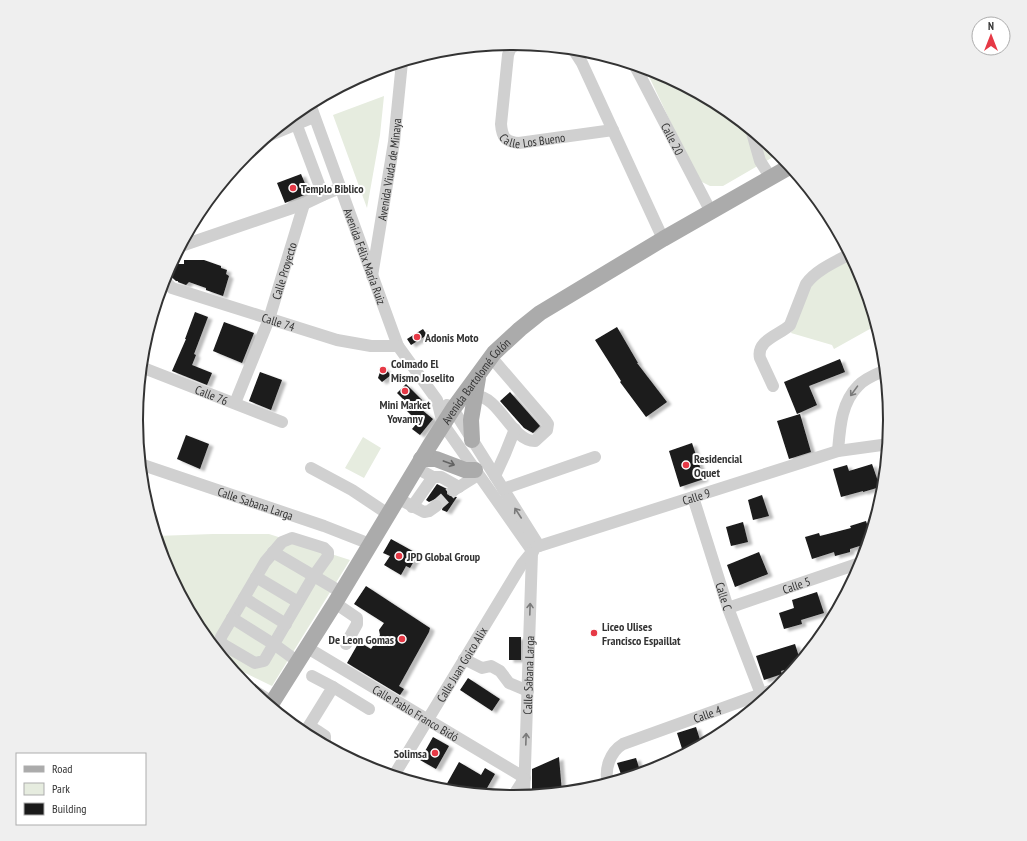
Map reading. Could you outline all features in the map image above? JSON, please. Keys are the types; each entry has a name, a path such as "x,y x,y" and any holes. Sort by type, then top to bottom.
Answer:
{"main road":[{"name":"Avenida Bartolomé Colón","path":"272,702 338,598 443,424 491,357 520,329 540,313 663,239 785,169"},
{"path":"472,440 471,426 478,383 477,375"},
{"path":"419,463 436,459 477,473"}],"street":[{"name":"Calle Los Bueno","path":"510,50 501,124 502,132 506,139 511,142 519,143 613,130"},
{"path":"577,56 663,239"},
{"name":"Avenida Viuda de Minaya","path":"372,277 394,142 401,68"},
{"name":"Calle 20","path":"638,72 711,212"},
{"name":"Avenida Félix María Ruiz","path":"312,110 398,346 437,400 443,424"},
{"path":"298,120 314,117"},
{"path":"296,121 323,194"},
{"path":"754,139 760,161 771,178"},
{"path":"188,243 304,204 323,194 340,188"},
{"name":"Calle Proyecto","path":"235,403 269,319 304,204"},
{"path":"773,386 760,358 759,353 762,345 790,325 806,284 810,278 846,257"},
{"name":"Calle 74","path":"169,285 172,288 337,340 371,346 398,346"},
{"path":"475,396 490,403 526,440 535,441 547,430 548,427 546,421 491,357"},
{"name":"Calle 76","path":"146,369 282,422"},
{"path":"838,451 842,414 850,397 859,385 881,372"},
{"name":"Avenida Félix María Ruiz","path":"437,400 453,409"},
{"path":"453,409 503,489 535,550"},
{"path":"443,424 477,473 535,550"},
{"path":"495,476 515,429"},
{"name":"Calle 9","path":"535,550 693,497 838,451 883,445"},
{"path":"503,489 594,457"},
{"path":"419,463 433,477 441,477 457,489 477,473"},
{"name":"Calle Sabana Larga","path":"146,466 324,526 370,544"},
{"path":"311,468 352,490 388,514"},
{"path":"412,506 433,477"},
{"name":"Calle C","path":"693,497 728,608 761,694"},
{"path":"397,498 424,512 428,512 436,506"},
{"path":"292,538 324,548 328,552 328,556 313,577 275,645 264,661 255,663 224,645 220,641 265,562 282,542 292,538"},
{"name":"Calle Sabana Larga","path":"524,791 535,550"},
{"name":"Calle Juan Goico Alix","path":"396,772 522,564 535,550"},
{"path":"273,552 313,577 338,598 357,618 357,624 346,644"},
{"name":"Calle 5","path":"728,608 855,565"},
{"path":"256,577 298,602"},
{"path":"244,598 286,624"},
{"path":"232,618 275,645 297,661"},
{"name":"Calle Pablo Franco Bidó","path":"306,647 525,778"},
{"path":"464,659 482,668 491,666 500,671 509,683 528,692"},
{"path":"312,676 369,708"},
{"path":"307,728 332,687"},
{"name":"Calle 4","path":"607,778 606,771 608,764 614,753 621,745 633,739 764,693"},
{"path":"311,731 319,732 325,736 325,739"},
{"path":"517,791 525,778"}],"green space":[{"path":"649,76 677,88 719,112 758,142 773,157 723,186 710,186 698,180"},
{"path":"384,96 380,135 367,208 333,115"},
{"path":"847,259 864,301 872,328 834,349 832,345 791,333 812,281"},
{"path":"363,437 381,448 364,478 345,468"},
{"path":"269,534 350,560 272,686 241,671 205,626 181,584 162,536"}],"building":[{"name":"Templo Biblico","path":"301,174 309,193 285,203 277,183"},
{"path":"184,260 204,260 221,266 221,268 227,270 226,274 229,276 223,296 189,282 186,285 176,281 172,277 178,264 184,264"},
{"path":"195,312 208,317 194,354 196,355 192,365 212,373 207,385 172,371 186,339"},
{"path":"224,322 254,333 242,363 213,351"},
{"path":"617,327 637,363 667,402 646,417 620,382 621,381 595,340"},
{"name":"Adonis Moto","path":"423,329 427,335 411,345 407,339"},
{"path":"840,359 845,372 809,386 817,405 797,414 784,382"},
{"name":"Colmado El Mismo Joselito","path":"382,366 391,375 382,382 378,378"},
{"path":"260,372 282,380 271,410 249,401"},
{"path":"406,384 422,400 416,405 433,419 420,435 412,429 418,422 401,405 405,401 397,393"},
{"path":"510,392 540,426 533,433 524,428 500,401"},
{"path":"800,414 811,452 789,459 777,421"},
{"path":"186,435 209,444 200,469 177,459"},
{"name":"Residencial Oquet","path":"692,443 704,479 680,487 669,451"},
{"path":"872,464 879,483 878,488 841,497 833,469 847,465 849,471"},
{"path":"437,484 447,489 447,494 450,496 457,497 447,512 442,510 443,505 439,499 429,502 426,500"},
{"path":"762,495 769,516 753,520 748,500"},
{"path":"866,521 868,527 862,545 850,549 850,552 835,556 834,552 812,559 805,537 819,533 820,536 851,528 850,526"},
{"path":"743,522 748,542 731,546 726,527"},
{"path":"391,539 418,554 410,568 406,566 401,575 384,565 390,556 383,553"},
{"path":"759,552 768,574 735,587 727,565"},
{"name":"De Leon Gomas","path":"366,586 430,628 399,686 404,689 400,695 347,663 359,642 371,649 380,635 379,630 384,623 354,604"},
{"path":"817,592 824,613 801,620 802,624 784,629 779,613 794,608 792,600"},
{"path":"509,637 521,637 521,660 509,660"},
{"path":"795,644 799,656 788,669 781,671 782,674 764,680 756,656"},
{"path":"468,678 500,699 492,711 460,690"},
{"path":"696,727 700,740 682,750 677,733"},
{"name":"Solimsa","path":"433,737 449,746 436,769 420,760"},
{"path":"559,757 562,788 532,790 532,769"},
{"path":"636,758 639,769 621,774 617,763"},
{"path":"459,762 481,775 485,768 495,774 486,790 446,785"}],"tunnel":[{"path":"436,506 454,490"}],"place":[{"name":"Templo Biblico","path":"293,188"},
{"name":"Adonis Moto","path":"417,337"},
{"name":"Colmado El Mismo Joselito","path":"383,370"},
{"name":"Mini Market Yovanny","path":"405,391"},
{"name":"Residencial Oquet","path":"686,465"},
{"name":"JPD Global Group","path":"399,556"},
{"name":"Liceo Ulises Francisco Espaillat","path":"594,633"},
{"name":"De Leon Gomas","path":"402,639"},
{"name":"Solimsa","path":"435,753"}]}
